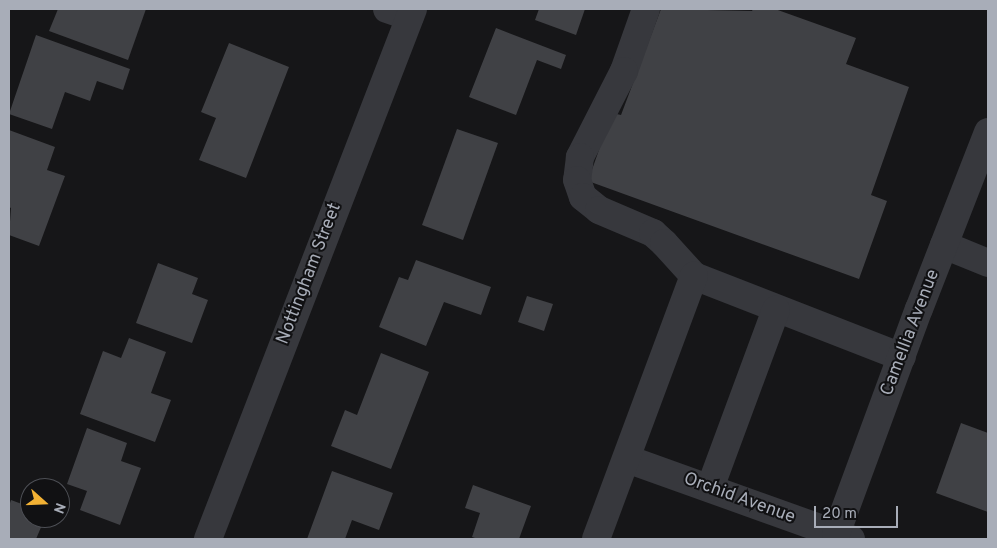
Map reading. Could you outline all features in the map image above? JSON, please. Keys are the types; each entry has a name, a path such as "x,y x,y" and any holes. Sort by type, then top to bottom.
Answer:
{"street":[{"path":"646,9 624,71 580,157 578,180 583,197 599,210 652,234 664,243 694,276 776,310 902,357"},
{"name":"Nottingham Street","path":"208,539 403,12"},
{"name":"Camellia Avenue","path":"843,537 902,357 988,132"},
{"path":"944,245 988,263"},
{"path":"596,539 628,458 694,276"},
{"path":"710,488 776,310"},
{"name":"Orchid Avenue","path":"628,458 843,537"}],"building":[{"path":"58,9 146,9 128,60 49,31"},
{"path":"539,9 585,9 576,35 535,20"},
{"path":"661,9 752,11 753,9 775,9 856,38 846,64 909,87 871,195 887,201 859,279 588,181 612,113 621,115"},
{"path":"496,28 566,55 561,69 537,60 516,115 469,97"},
{"path":"36,35 130,69 123,90 97,81 90,101 65,92 52,129 9,114"},
{"path":"229,43 289,67 246,178 199,160 216,118 201,112"},
{"path":"457,129 498,143 463,240 422,225"},
{"path":"9,130 55,147 47,170 65,176 39,246 9,235 11,208 9,207"},
{"path":"416,260 491,287 481,315 444,302 426,346 379,327 399,277 408,280"},
{"path":"158,263 198,278 192,294 208,300 192,343 136,323"},
{"path":"527,296 553,304 544,331 518,322"},
{"path":"129,338 166,352 151,393 171,400 155,442 80,414 103,351 121,358"},
{"path":"381,353 429,372 391,469 331,446 345,410 357,415"},
{"path":"961,423 988,433 988,512 936,493"},
{"path":"87,428 127,443 121,461 141,468 120,525 80,510 87,491 70,485 69,478"},
{"path":"332,471 393,493 379,530 352,520 345,539 307,539"},
{"path":"473,485 531,506 519,539 478,539 472,537 480,513 465,508"},
{"path":"11,500 20,503 20,528 41,528 36,539 9,538 9,506"}]}
